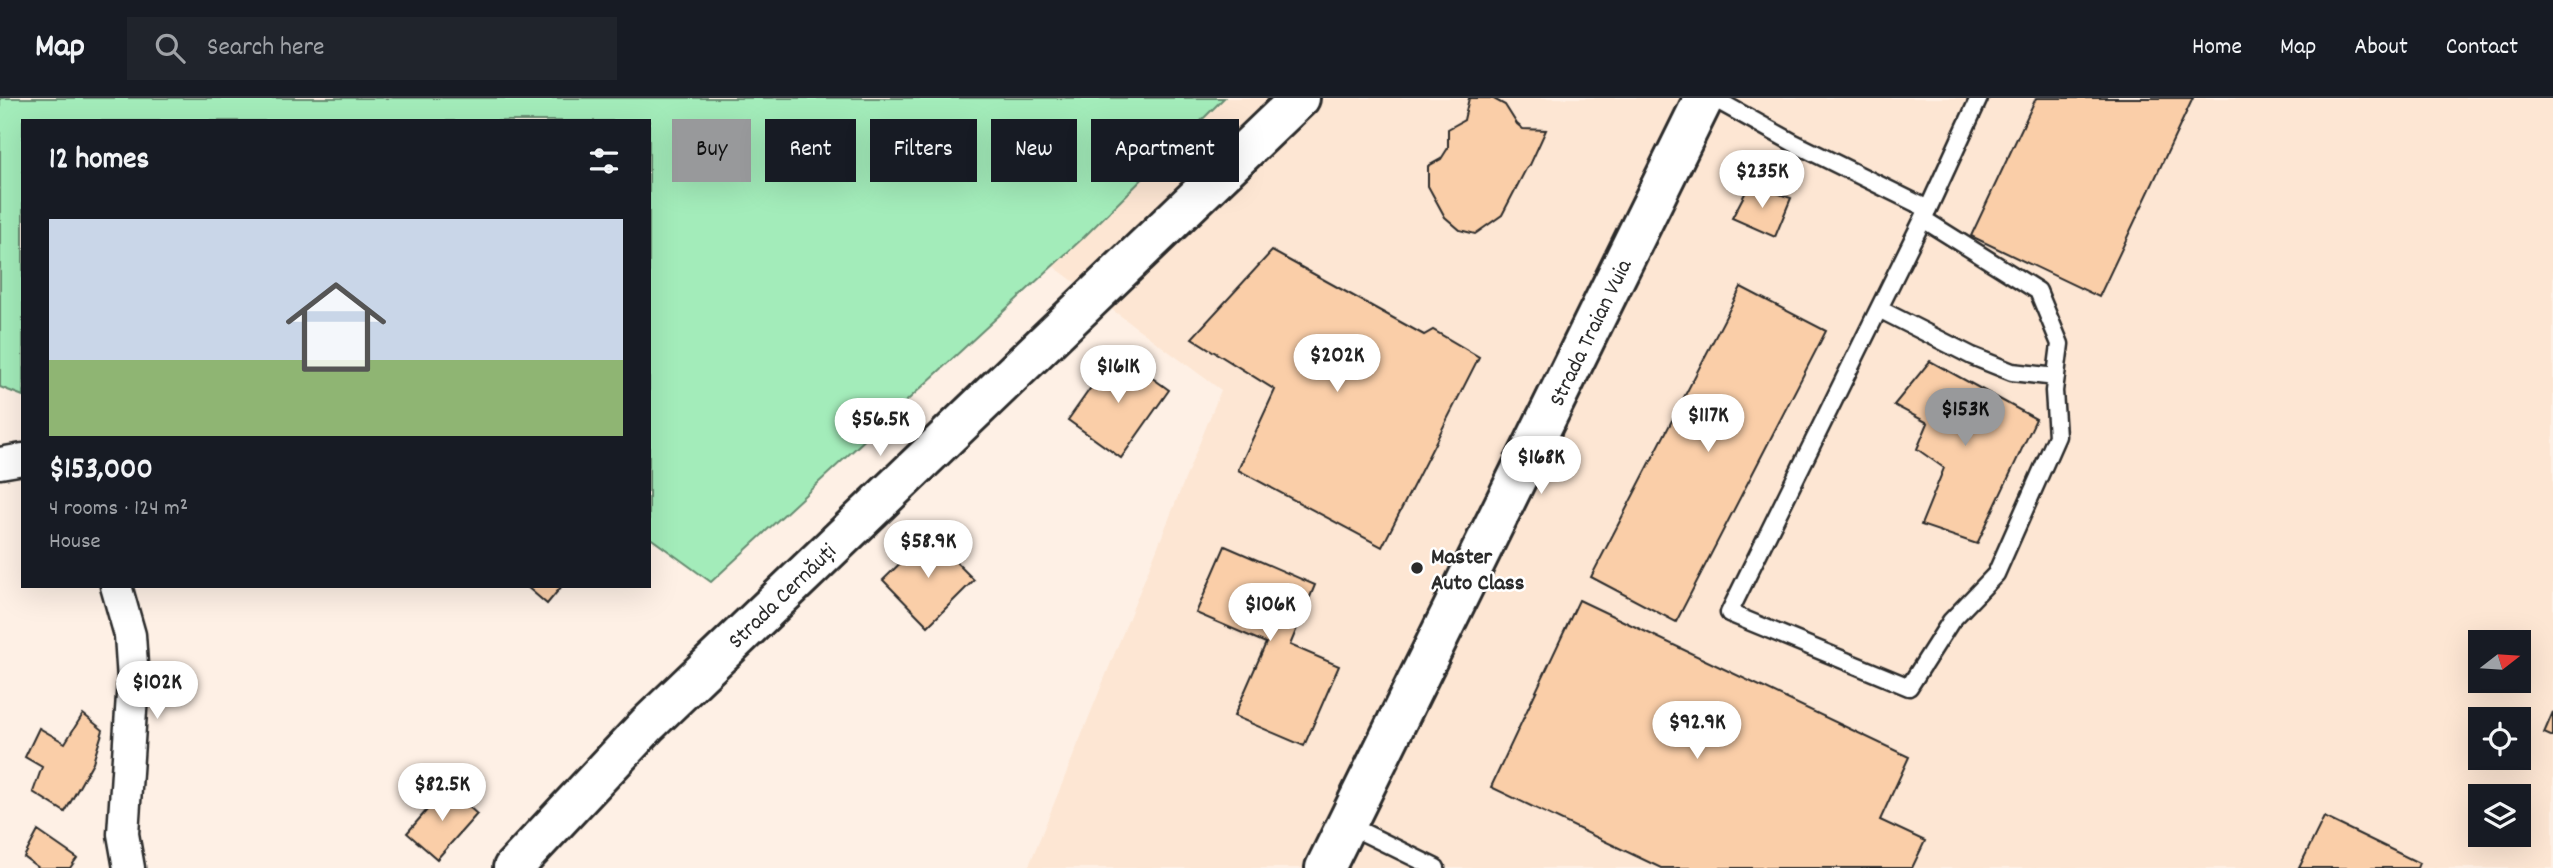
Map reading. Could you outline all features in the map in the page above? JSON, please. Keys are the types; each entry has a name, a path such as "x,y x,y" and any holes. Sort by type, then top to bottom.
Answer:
{"street":[{"name":"Strada Cernăuți","path":"513,868 647,724 1300,98"},
{"name":"Strada Traian Vuia","path":"1325,868 1704,98"},
{"path":"0,463 21,459"},
{"path":"117,588 130,635 133,680 123,834 130,868"}],"lane":[{"path":"1713,98 1926,214 2038,291 2060,344 2054,391 2057,436 1996,575 1951,621 1909,687 1729,613 1926,214 1979,98"},
{"path":"1879,309 1972,356 2012,372 2056,377"},
{"path":"1346,824 1436,868"}],"shaded area":[{"path":"1224,98 2553,98 2553,868 1028,868 1221,390 1053,266 1138,182 1239,182 1239,119 1203,119"}],"green space":[{"path":"0,98 1224,98 1203,119 1091,119 1091,182 1139,182 1084,237 711,582 651,538 651,119 21,119 21,395 0,387"}],"building":[{"path":"1469,98 1492,98 1505,105 1523,129 1546,130 1502,215 1475,234 1460,230 1445,217 1428,186 1428,166 1441,159 1448,148 1448,129 1464,120"},
{"path":"2036,98 2193,98 2099,297 1971,236"},
{"path":"1750,184 1791,198 1775,237 1732,218"},
{"path":"1272,251 1424,335 1433,330 1479,357 1382,547 1238,470 1275,390 1192,338"},
{"path":"1741,287 1826,331 1676,622 1591,577"},
{"path":"1116,352 1169,390 1121,458 1068,420"},
{"path":"1930,361 2036,419 1977,544 1921,525 1944,468 1917,449 1928,423 1894,405"},
{"path":"929,535 974,580 928,626 883,580"},
{"path":"1225,546 1315,585 1290,645 1339,666 1304,746 1234,716 1266,643 1196,613"},
{"path":"528,588 560,588 547,604"},
{"path":"1579,600 1909,757 1880,820 1925,841 1912,868 1661,868 1491,787"},
{"path":"2553,712 2553,737 2544,733"},
{"path":"83,714 103,730 93,762 65,812 33,792 42,767 25,757 39,728 65,743"},
{"path":"447,787 477,814 437,859 407,833"},
{"path":"2324,817 2419,863 2417,868 2299,868"},
{"path":"38,831 77,858 70,868 39,868 24,857"}],"place":[{"name":"Master Auto Class","path":"1417,568"}]}
